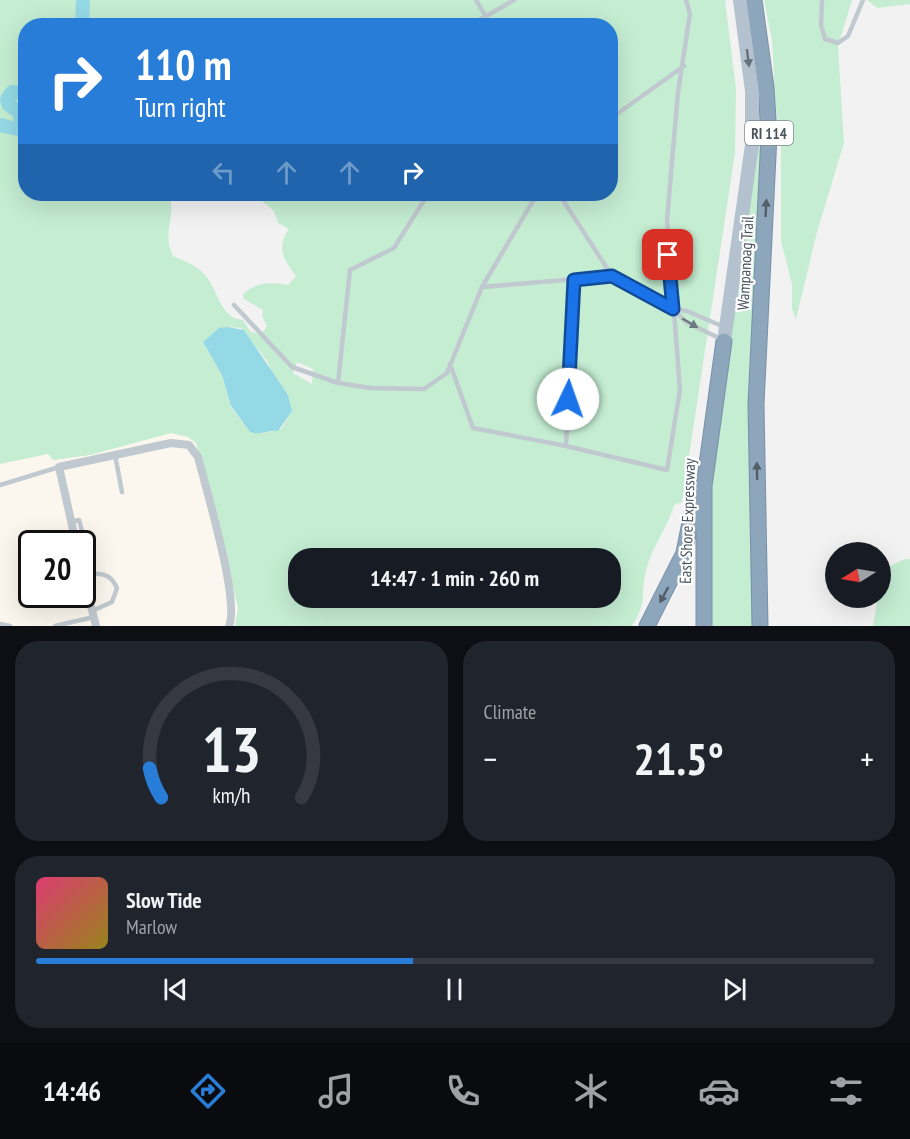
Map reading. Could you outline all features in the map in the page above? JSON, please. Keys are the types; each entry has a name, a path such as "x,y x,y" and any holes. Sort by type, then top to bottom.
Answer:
{"highway":[{"name":"Wampanoag Trail","path":"754,0 764,73 769,135 756,398 758,530"},
{"name":"Wampanoag Trail","path":"712,418 725,334"},
{"name":"RI 114","path":"647,626 686,547 712,418"},
{"name":"East Shore Expressway","path":"704,626 703,500 712,418"},
{"name":"RI 114","path":"758,530 760,626"},
{"path":"758,530 767,626"}],"main road":[{"name":"Wampanoag Trail","path":"725,334 747,186 752,132 750,70 740,0"}],"street":[{"path":"73,530 59,467 181,443 189,446 198,457 233,612 229,626"}],"lane":[{"path":"476,0 485,15"},
{"path":"481,18 514,0"},
{"path":"450,364 473,428 566,446 668,470 680,404 679,357 667,220 678,92 684,66 690,14 686,0"},
{"path":"822,0 821,25 825,39 838,43 848,36 862,0"},
{"path":"618,112 684,66"},
{"path":"338,383 350,270 394,248 424,201"},
{"path":"234,305 292,367 338,383 370,388 424,389 447,373 482,287 533,201"},
{"path":"564,201 612,276 673,309 686,322 725,334"},
{"path":"482,287 612,276"},
{"path":"566,446 574,280"},
{"path":"673,309 687,311 725,334"},
{"path":"115,455 122,492"},
{"path":"0,485 59,467"},
{"path":"71,523 80,520 82,530"},
{"path":"55,626 94,618 112,602 117,588 113,578 106,574 96,573"},
{"path":"0,624 10,626"}],"shaded area":[{"path":"171,433 188,437 196,443 238,608 235,626 0,626 0,464 40,454 49,454 53,460 90,455"}],"green space":[{"path":"0,0 725,0 736,89 735,153 682,502 674,505 648,562 642,604 632,626 235,626 238,608 196,443 188,437 171,433 90,455 53,460 48,454 0,464","holes":["228,327 241,328 267,361 274,377 288,395 292,411 281,429 264,433 250,432 231,407 222,375 203,342","297,362 313,369 312,384 293,373"]},
{"path":"764,0 852,0 838,46 844,143 817,232 796,319 792,309 792,284 781,241 781,143 776,108 772,40"},
{"path":"867,0 910,0 910,4 877,8"},
{"path":"761,85 763,115 755,626 709,626 708,494 757,86"},
{"path":"910,559 910,626 873,626 876,608 891,608 891,565"}],"water":[{"path":"219,328 244,330 288,395 292,411 278,431 250,432 231,406 222,375 203,342"}],"waterway":[{"path":"82,18 83,0"},
{"path":"18,93 12,92 7,99 8,104 18,111"},
{"path":"0,125 18,129"}],"route":[{"path":"568,399 574,280 612,276 673,309 668,255"}]}
